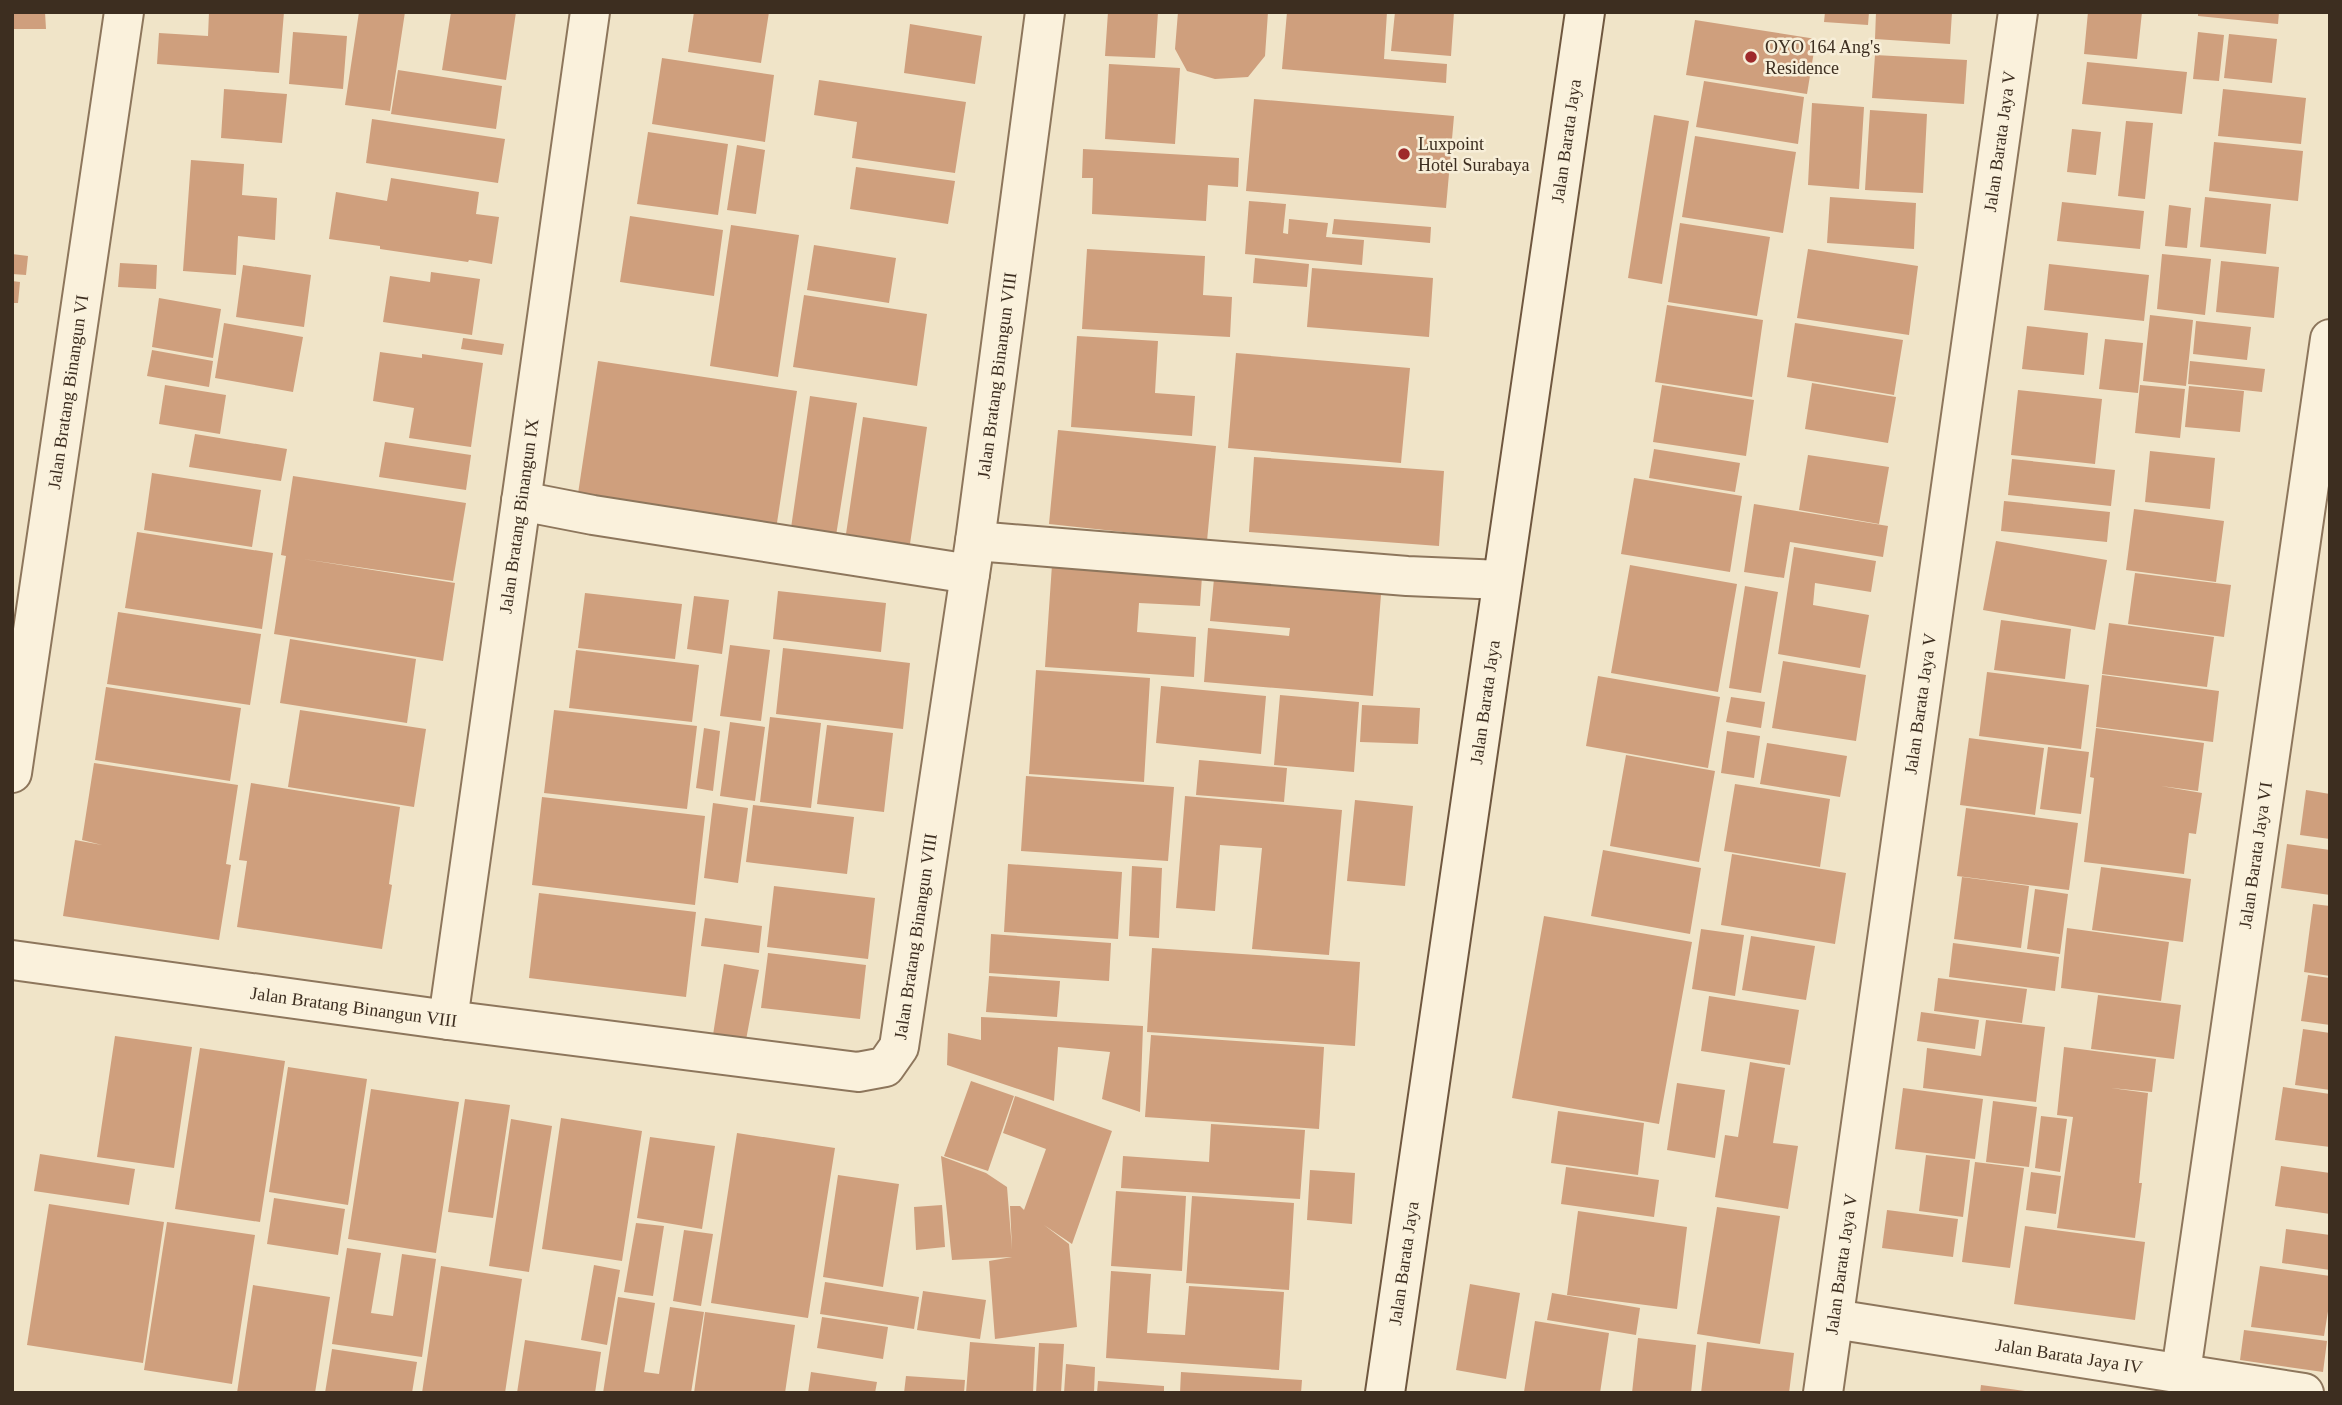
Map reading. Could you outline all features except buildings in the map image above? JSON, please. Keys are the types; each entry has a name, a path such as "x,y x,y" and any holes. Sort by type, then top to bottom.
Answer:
{"street":[{"name":"Jalan Bratang Binangun VI","path":"12,773 124,12"},
{"name":"Jalan Bratang Binangun IX","path":"448,1020 590,12"},
{"name":"Jalan Bratang Binangun VIII","path":"12,960 448,1020 858,1072 885,1067 899,1047 973,557 1045,12"},
{"name":"Jalan Barata Jaya","path":"1385,1393 1585,12"},
{"name":"Jalan Barata Jaya V","path":"1823,1393 2018,12"},
{"name":"Jalan Barata Jaya VI","path":"2181,1372 2330,339"},
{"path":"521,501 593,515 973,557 1502,580"},
{"name":"Jalan Barata Jaya IV","path":"1834,1320 2304,1393"}],"place":[{"name":"OYO 164 Ang's Residence","path":"1751,57"},
{"name":"Luxpoint Hotel Surabaya","path":"1404,154"}]}
